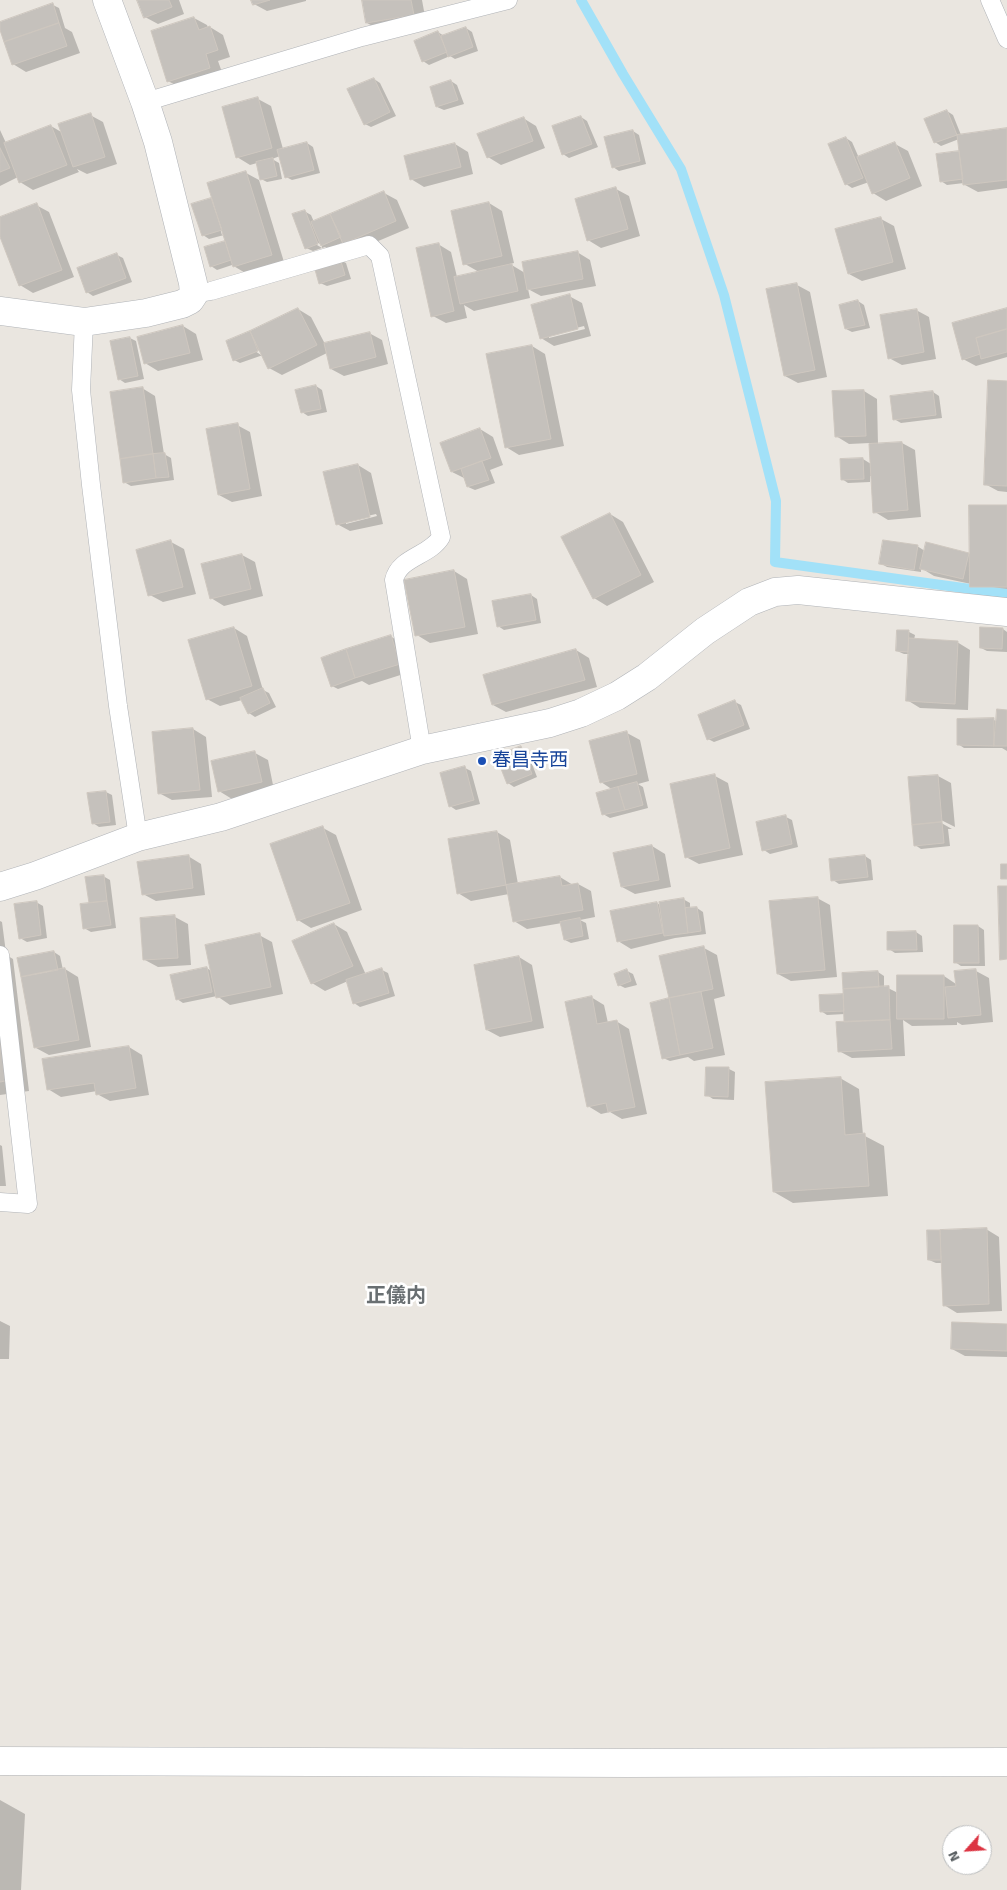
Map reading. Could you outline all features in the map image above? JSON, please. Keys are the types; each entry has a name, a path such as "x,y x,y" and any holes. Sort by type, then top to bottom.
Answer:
{"street":[{"path":"0,310 84,322 146,313 182,304 190,300 194,294 193,283 158,142 107,0"},
{"path":"0,886 35,876 138,837 221,817 422,750 550,724 617,696 647,677 712,626 749,602 774,592 798,590 1007,612"},
{"path":"0,1761 1007,1762"}],"lane":[{"path":"145,102 362,38 508,0"},
{"path":"990,0 1007,39"},
{"path":"194,294 211,291 369,245 380,256 441,537 436,545 401,566 395,572 394,580 422,750"},
{"path":"84,322 81,390 118,706 138,837"},
{"path":"0,955 28,1204 0,1202"}],"building":[{"path":"137,0 169,0 172,7 144,18"},
{"path":"251,0 270,0 253,5"},
{"path":"362,0 411,0 414,15 366,23"},
{"path":"53,3 59,23 4,42 0,30 0,22"},
{"path":"194,17 199,30 210,26 218,50 206,54 210,68 167,82 151,31"},
{"path":"59,23 67,46 12,65 4,42"},
{"path":"466,27 473,47 448,57 441,36"},
{"path":"438,31 447,52 422,62 414,41"},
{"path":"374,78 390,112 364,125 347,89"},
{"path":"451,80 458,100 436,107 430,87"},
{"path":"258,97 272,148 236,158 222,107"},
{"path":"947,110 957,135 934,143 924,119"},
{"path":"91,113 105,157 73,167 58,124"},
{"path":"581,116 592,144 562,155 552,126"},
{"path":"524,117 533,141 487,158 477,134"},
{"path":"51,125 67,165 19,183 4,143"},
{"path":"1007,128 1007,180 963,185 957,135"},
{"path":"633,130 640,161 612,168 604,137"},
{"path":"846,137 863,178 845,185 828,144"},
{"path":"307,142 314,170 285,178 277,150"},
{"path":"895,142 910,178 872,194 857,157"},
{"path":"455,143 461,167 410,180 404,156"},
{"path":"0,148 10,168 0,172"},
{"path":"959,151 963,179 940,182 936,154"},
{"path":"273,158 277,176 260,180 256,162"},
{"path":"246,171 272,255 233,267 207,183"},
{"path":"616,187 628,229 587,241 575,199"},
{"path":"384,191 396,221 343,244 330,214"},
{"path":"211,198 222,230 202,236 191,204"},
{"path":"489,202 502,256 463,265 451,211"},
{"path":"37,203 62,270 19,286 0,237 0,217"},
{"path":"305,210 318,244 305,249 292,214"},
{"path":"330,214 341,237 321,246 311,222"},
{"path":"881,217 893,262 848,274 835,229"},
{"path":"225,241 231,260 210,267 204,247"},
{"path":"439,243 454,311 431,317 416,248"},
{"path":"578,251 583,279 527,290 522,262"},
{"path":"117,253 126,278 86,293 77,268"},
{"path":"340,258 345,275 319,284 314,266"},
{"path":"512,264 518,291 460,304 454,277"},
{"path":"797,283 815,370 784,376 766,289"},
{"path":"570,294 578,329 540,339 531,305"},
{"path":"858,300 865,325 845,329 839,305"},
{"path":"298,308 317,345 268,369 250,331"},
{"path":"1007,308 1007,329 976,338 980,354 962,360 952,323"},
{"path":"917,309 924,352 888,359 880,315"},
{"path":"183,325 190,353 144,364 137,337"},
{"path":"1007,329 1007,352 981,359 976,338"},
{"path":"250,331 258,351 233,361 226,341"},
{"path":"370,332 376,357 330,369 324,343"},
{"path":"130,337 138,376 118,380 110,341"},
{"path":"532,345 551,439 505,448 486,354"},
{"path":"988,380 1007,381 1007,486 984,485"},
{"path":"316,385 321,409 301,413 295,390"},
{"path":"143,387 153,454 120,459 110,392"},
{"path":"864,390 866,436 835,437 832,391"},
{"path":"933,391 936,415 893,420 890,396"},
{"path":"238,423 250,489 218,495 206,429"},
{"path":"480,428 491,458 451,472 440,443"},
{"path":"902,442 908,510 873,513 869,444"},
{"path":"165,453 169,477 156,478 153,454"},
{"path":"153,454 156,478 123,483 120,459"},
{"path":"863,458 864,479 841,480 840,459"},
{"path":"482,461 489,480 467,487 461,469"},
{"path":"358,464 370,517 336,525 323,472"},
{"path":"969,505 1007,505 1007,587 970,587"},
{"path":"610,513 641,575 593,599 561,537"},
{"path":"171,540 183,587 148,596 136,550"},
{"path":"883,540 918,545 914,570 879,564"},
{"path":"926,542 969,553 963,579 920,569"},
{"path":"242,554 251,589 210,599 201,564"},
{"path":"454,570 465,627 415,636 404,580"},
{"path":"531,594 536,620 497,627 492,601"},
{"path":"234,627 252,686 206,700 188,640"},
{"path":"980,627 1003,628 1002,649 980,648"},
{"path":"897,630 909,630 908,652 896,651"},
{"path":"391,635 400,664 355,678 346,649"},
{"path":"909,638 958,641 955,704 906,701"},
{"path":"346,649 355,678 331,687 321,658"},
{"path":"576,649 585,680 492,705 483,675"},
{"path":"263,688 270,703 248,714 240,698"},
{"path":"735,700 744,725 707,740 698,715"},
{"path":"997,709 1007,710 1007,746 994,746"},
{"path":"994,718 994,746 957,745 957,719"},
{"path":"193,728 200,790 158,794 152,732"},
{"path":"627,731 637,774 600,783 589,741"},
{"path":"521,746 532,774 507,784 496,756"},
{"path":"255,751 262,782 218,792 211,761"},
{"path":"465,766 474,800 449,807 440,773"},
{"path":"715,774 730,848 685,858 670,784"},
{"path":"938,775 942,822 912,825 908,777"},
{"path":"637,782 643,805 625,810 618,787"},
{"path":"618,787 625,810 602,815 596,793"},
{"path":"106,791 110,822 92,824 87,793"},
{"path":"786,815 792,844 762,851 756,822"},
{"path":"942,822 944,843 914,846 912,825"},
{"path":"323,826 350,903 297,921 270,844"},
{"path":"497,831 506,885 457,894 448,839"},
{"path":"652,845 659,880 621,887 613,853"},
{"path":"189,855 193,888 142,895 137,862"},
{"path":"865,855 868,877 831,881 829,859"},
{"path":"1001,864 1007,864 1007,879 1001,879"},
{"path":"104,875 107,901 89,903 85,877"},
{"path":"560,876 562,886 578,883 583,910 513,922 506,885"},
{"path":"998,886 1007,886 1007,959 1000,960"},
{"path":"818,897 825,970 777,974 769,901"},
{"path":"684,898 688,933 664,936 659,902"},
{"path":"37,901 41,935 19,939 14,904"},
{"path":"107,901 111,925 83,929 80,904"},
{"path":"657,902 663,933 617,942 610,911"},
{"path":"697,907 701,931 688,933 685,908"},
{"path":"175,915 178,958 143,960 140,918"},
{"path":"580,918 583,936 564,940 560,922"},
{"path":"334,923 353,966 311,984 292,941"},
{"path":"954,925 978,925 979,963 954,963"},
{"path":"916,931 917,950 887,950 887,932"},
{"path":"260,933 271,987 216,998 205,945"},
{"path":"704,946 713,989 669,998 659,956"},
{"path":"54,951 58,970 21,977 17,958"},
{"path":"519,956 532,1021 486,1030 474,965"},
{"path":"207,967 212,992 176,1000 170,975"},
{"path":"65,968 79,1040 34,1048 21,977"},
{"path":"382,968 389,993 353,1004 346,980"},
{"path":"627,969 631,981 618,986 614,974"},
{"path":"976,969 981,1015 948,1018 945,987 956,986 954,971"},
{"path":"878,971 879,987 843,989 842,973"},
{"path":"897,975 944,975 944,1019 897,1019"},
{"path":"889,986 890,1020 844,1022 843,989"},
{"path":"701,992 713,1048 680,1055 669,998"},
{"path":"843,994 844,1011 820,1012 819,995"},
{"path":"592,996 597,1024 617,1020 635,1107 608,1112 606,1103 587,1107 565,1002"},
{"path":"0,997 10,1080 0,1082"},
{"path":"669,998 680,1055 662,1059 650,1003"},
{"path":"890,1020 892,1049 838,1052 836,1022"},
{"path":"129,1046 136,1088 96,1095 94,1083 47,1090 42,1059"},
{"path":"706,1067 729,1067 728,1097 705,1096"},
{"path":"841,1077 845,1135 865,1133 869,1186 773,1192 765,1082"},
{"path":"987,1228 989,1304 943,1306 940,1230"},
{"path":"927,1230 940,1230 941,1260 928,1260"},
{"path":"952,1322 1007,1324 1007,1351 951,1349"}],"waterway":[{"path":"581,0 623,74 681,169 724,295 776,501 775,562 1007,594"}],"place":[{"name":"春昌寺西","path":"482,761"}],"district":[{"name":"正儀内","path":"396,1297"}]}
